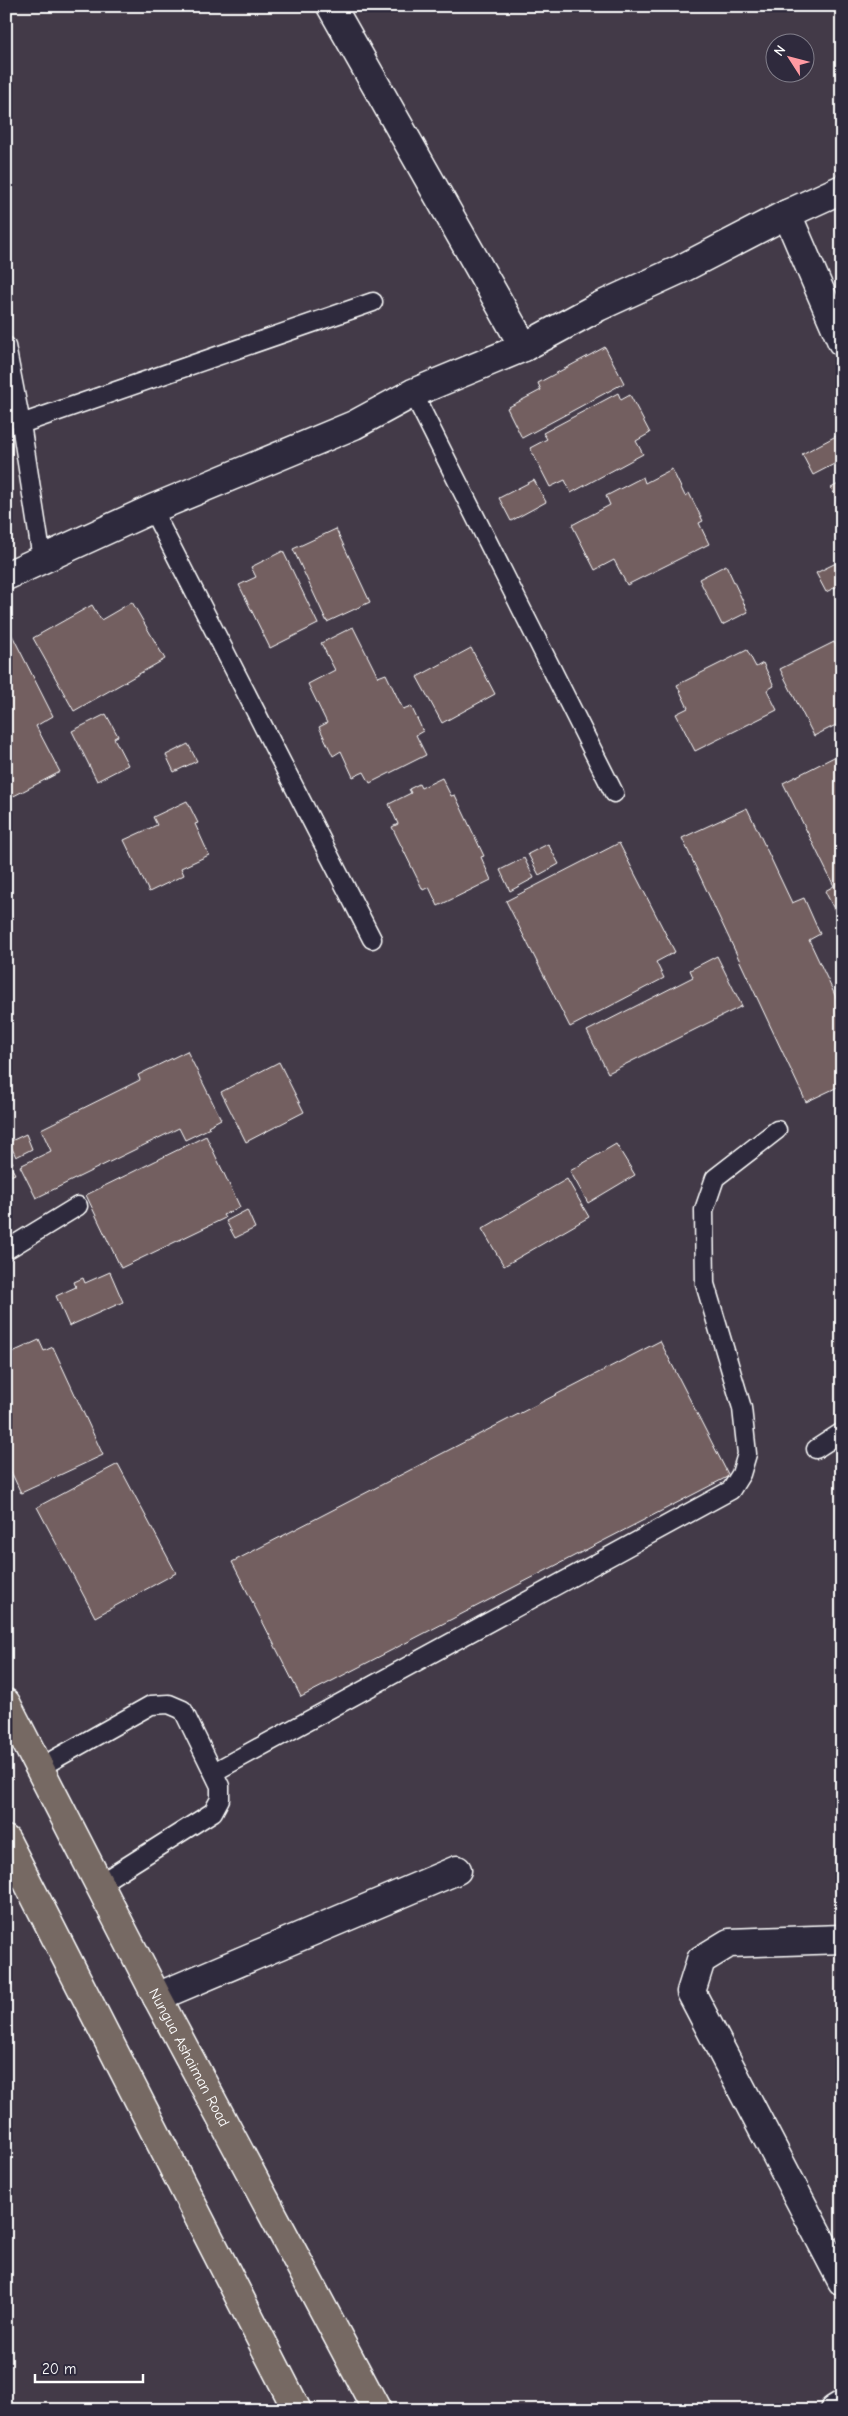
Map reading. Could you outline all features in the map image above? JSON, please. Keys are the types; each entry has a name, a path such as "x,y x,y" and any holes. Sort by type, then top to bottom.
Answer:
{"main road":[{"name":"Nungua Ashaiman Road","path":"6,1703 157,1996 378,2410"},
{"path":"6,1840 297,2410"}],"street":[{"path":"331,6 524,347"},
{"path":"6,576 152,509 354,425 413,394 524,347 598,307 681,269 787,214 842,189"},
{"path":"787,214 842,342"},
{"path":"157,1996 457,1870"},
{"path":"842,1939 729,1943 701,1960 691,1992 842,2281"},
{"path":"834,2410 842,2405"}],"lane":[{"path":"21,424 373,302"},
{"path":"6,346 21,424 42,559"},
{"path":"413,394 614,792"},
{"path":"152,509 372,939"},
{"path":"214,1772 732,1490 741,1474 747,1454 742,1408 705,1284 704,1210 715,1178 777,1130"},
{"path":"6,1250 78,1206"},
{"path":"816,1449 842,1432"},
{"path":"39,1768 151,1705 169,1704 183,1710 220,1786 220,1799 213,1812 99,1884"}],"building":[{"path":"605,347 624,383 522,438 507,408 541,390 538,383"},
{"path":"618,393 621,400 630,395 650,433 636,441 643,454 571,493 565,480 550,487 530,448 547,439 543,433"},
{"path":"836,436 842,447 842,460 813,475 802,454"},
{"path":"672,469 685,496 689,493 703,521 699,523 709,544 627,585 614,560 595,570 572,525 610,505 606,496 643,477 645,483"},
{"path":"534,480 546,502 511,521 499,498"},
{"path":"842,482 842,506 841,506 831,488"},
{"path":"336,529 370,602 327,622 293,549"},
{"path":"283,551 318,624 270,648 239,585 256,577 251,567"},
{"path":"836,563 842,574 842,584 826,592 816,573"},
{"path":"726,565 748,612 722,625 699,579"},
{"path":"132,602 165,659 74,711 33,638 92,605 101,620"},
{"path":"353,627 378,677 386,674 403,709 411,706 423,731 416,735 426,755 370,783 364,772 353,777 341,751 333,756 319,727 327,723 308,684 335,670 321,643"},
{"path":"12,635 53,716 36,726 60,772 6,800 6,638"},
{"path":"834,642 842,656 842,722 814,736 780,669"},
{"path":"471,648 495,694 442,723 417,677"},
{"path":"747,650 756,667 763,663 774,686 767,690 777,710 695,751 676,714 688,708 677,685"},
{"path":"106,714 118,736 114,738 128,765 97,781 72,731"},
{"path":"188,744 197,761 174,772 166,755"},
{"path":"842,753 842,925 825,891 834,886 783,783"},
{"path":"442,778 451,796 455,795 484,856 481,857 491,880 438,906 429,887 423,890 392,827 398,824 389,804 411,793 409,789 419,784 421,788"},
{"path":"187,801 198,823 195,824 209,855 181,868 184,875 149,892 124,840 157,825 153,817"},
{"path":"747,808 792,903 804,898 820,934 809,940 842,1010 842,1085 806,1102 682,838"},
{"path":"619,843 675,952 656,962 664,978 570,1027 506,901"},
{"path":"548,844 559,864 539,875 528,854"},
{"path":"524,858 534,878 510,891 500,870"},
{"path":"717,956 742,1006 608,1073 587,1031 693,977 690,970"},
{"path":"187,1051 221,1119 208,1126 210,1128 185,1140 179,1128 36,1198 20,1166 51,1151 41,1129 140,1080 138,1075"},
{"path":"279,1062 304,1112 246,1142 221,1092"},
{"path":"26,1134 32,1149 16,1157 9,1142"},
{"path":"206,1136 240,1207 223,1215 225,1218 121,1268 86,1195"},
{"path":"616,1144 635,1175 588,1203 570,1171"},
{"path":"6,1149 13,1163 10,1165 15,1174 6,1178"},
{"path":"567,1179 589,1217 504,1266 482,1229"},
{"path":"247,1210 255,1228 235,1238 226,1221"},
{"path":"110,1272 123,1302 69,1326 56,1296 76,1287 74,1282 83,1278 85,1283"},
{"path":"39,1340 44,1351 53,1347 103,1455 21,1493 6,1461 6,1355"},
{"path":"660,1341 729,1476 301,1697 232,1562"},
{"path":"118,1464 176,1573 95,1617 37,1507"}]}
